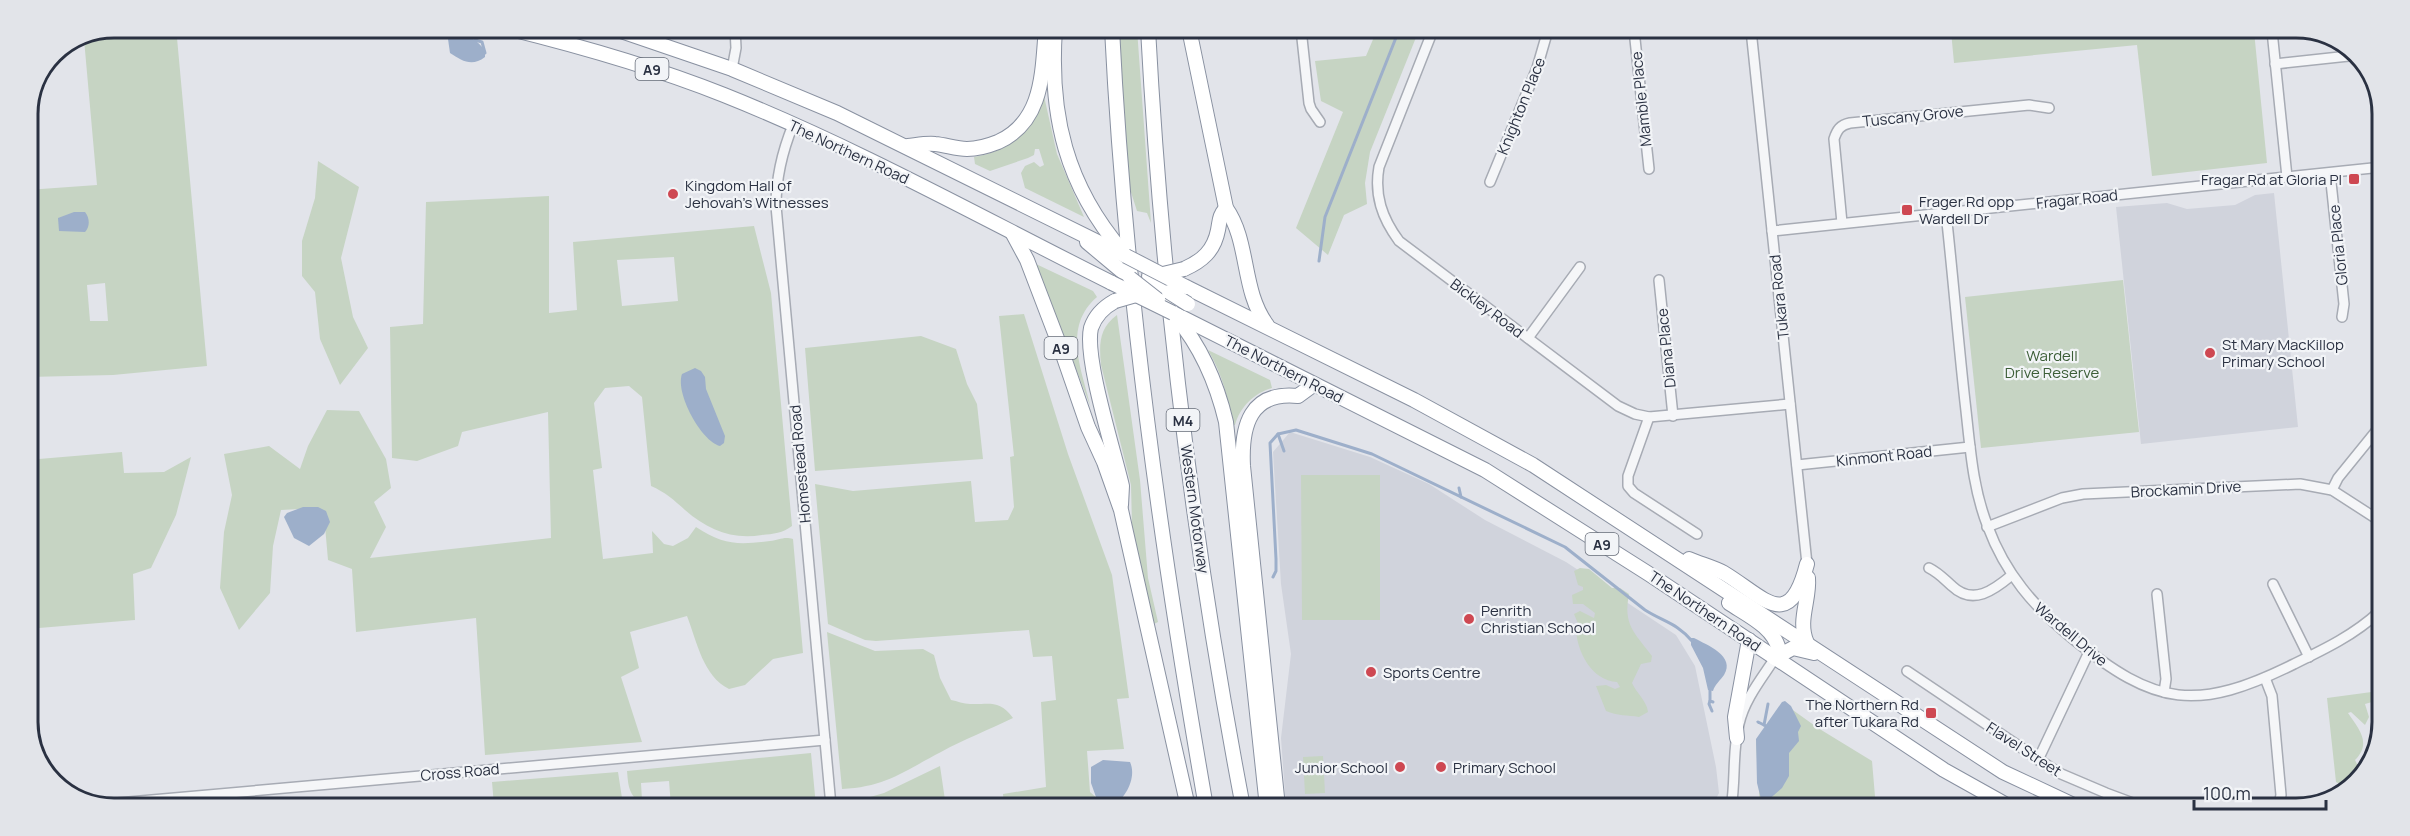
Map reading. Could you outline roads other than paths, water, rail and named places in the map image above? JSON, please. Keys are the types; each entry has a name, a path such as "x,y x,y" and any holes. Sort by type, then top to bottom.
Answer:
{"highway":[{"name":"The Northern Road","path":"546,38 654,70 724,95 793,125 1073,264 1111,274 1173,313 1485,470 1640,568 1944,770 1994,798"},
{"name":"The Northern Road","path":"641,38 732,69 837,113 907,146 1126,256 1187,295 1224,305 1488,439 1533,465 2003,772 2060,798"},
{"path":"907,146 936,144 969,150 986,147 1016,131 1036,103 1041,86 1045,38"},
{"path":"1055,38 1053,75 1059,125 1067,157 1080,188 1126,256"},
{"name":"M4","path":"1113,38 1136,323 1147,427 1178,645 1204,798"},
{"name":"Western Motorway","path":"1149,38 1163,234 1184,432 1205,588 1241,798"},
{"path":"1191,38 1226,208 1236,221 1253,300 1258,313 1268,327"},
{"path":"1077,232 1111,274 1130,278 1156,275 1184,269 1199,262 1210,251 1218,231 1219,217 1226,208"},
{"name":"A9","path":"1011,232 1027,260 1121,510 1186,798"},
{"path":"1156,275 1169,291"},
{"path":"1130,278 1143,294"},
{"path":"1121,510 1122,486 1089,343 1092,324 1115,301 1169,291 1187,295 1210,332"},
{"path":"1173,313 1191,338 1212,375 1227,430 1267,798"},
{"path":"1277,798 1243,466 1243,437 1250,417 1267,400 1279,396 1298,396 1313,385"},
{"path":"1662,549 1722,572 1768,603 1777,604 1789,601 1797,594 1807,564"},
{"path":"1662,549 1702,585 1769,632 1778,646 1775,658"},
{"path":"1807,564 1808,586 1802,626 1807,643"},
{"path":"1737,738 1735,717 1749,640"},
{"path":"1775,658 1786,650 1801,649 1836,662"}],"street":[{"path":"732,69 736,38"},
{"path":"1302,38 1309,103 1320,122"},
{"name":"Bickley Road","path":"1430,38 1382,156 1377,185 1379,203 1390,229 1405,247 1618,406 1635,414 1649,417 1673,416 1790,404"},
{"name":"Knighton Place","path":"1490,182 1537,68 1546,38"},
{"name":"Mamble Place","path":"1635,38 1649,169"},
{"name":"Tukara Road","path":"1752,38 1807,564"},
{"path":"2273,38 2287,177"},
{"path":"2275,64 2347,57"},
{"name":"Tuscany Grove","path":"1842,223 1834,139 1842,126 1850,123 2029,105 2049,108"},
{"name":"Homestead Road","path":"793,125 779,164 777,206 830,798"},
{"name":"Fragar Road","path":"1772,231 2372,168"},
{"name":"Gloria Place","path":"2330,173 2344,304 2342,317"},
{"name":"Wardell Drive","path":"1946,213 1970,447 1978,497 1988,526 2012,575 2042,612 2089,652 2129,679 2164,692 2187,696 2216,694 2244,687 2348,636 2372,617"},
{"path":"1528,338 1580,267"},
{"name":"Diana Place","path":"1659,280 1673,416"},
{"path":"1649,417 1628,476 1628,486 1634,493 1697,534"},
{"path":"2332,490 2338,478 2372,436"},
{"name":"Kinmont Road","path":"1797,465 1970,447"},
{"name":"Brockamin Drive","path":"1988,526 2062,498 2083,494 2300,484 2332,490 2372,516"},
{"path":"1929,568 1941,574 1958,591 1972,596 1989,592 2012,575"},
{"path":"2273,584 2309,657"},
{"path":"2157,594 2166,679 2164,692"},
{"path":"2038,760 2089,652"},
{"path":"1736,798 1737,738 1745,707 1775,658"},
{"name":"Flavel Street","path":"1907,671 2038,760 2080,783 2120,798"},
{"path":"2265,678 2272,696 2280,798"},
{"name":"Cross Road","path":"174,798 825,740"},
{"path":"1733,798 1735,787"}],"water":[{"path":"472,38 485,50 485,57 476,62 463,60 450,53 448,39"},
{"path":"74,212 87,214 89,225 87,230 85,232 59,231 58,218"},
{"path":"695,368 705,377 706,389 725,436 724,443 720,446 705,435 698,426 682,393 682,374"},
{"path":"303,507 318,507 326,511 330,522 324,534 309,546 294,538 284,517 287,513"},
{"path":"1691,638 1718,652 1726,662 1727,668 1724,675 1713,691 1708,690 1703,668 1691,645"},
{"path":"1785,701 1791,706 1801,726 1798,732 1799,741 1789,753 1789,776 1782,788 1771,798 1761,798 1757,783 1756,739"},
{"path":"1103,760 1130,762 1131,781 1122,798 1096,797 1091,783 1091,767"}],"waterway":[{"path":"1319,261 1325,217 1396,38"},
{"path":"475,40 482,42 485,53"},
{"path":"1273,577 1276,571 1276,559 1270,443 1278,434 1296,430 1372,454 1565,547 1645,610 1676,626 1692,641"},
{"path":"1278,434 1284,451"},
{"path":"1459,488 1461,497"},
{"path":"1710,687 1710,701 1713,702"},
{"path":"1710,701 1712,711"},
{"path":"1764,725 1768,704"},
{"path":"1758,722 1766,726"}],"place":[{"name":"Fragar Rd at Gloria Pl","path":"2354,179"},
{"name":"Kingdom Hall of Jehovah's Witnesses","path":"673,194"},
{"name":"Frager Rd opp Wardell Dr","path":"1907,210"},
{"name":"St Mary MacKillop Primary School","path":"2210,353"},
{"name":"Penrith Christian School","path":"1469,619"},
{"name":"Sports Centre","path":"1371,672"},
{"name":"The Northern Rd after Tukara Rd","path":"1931,713"},
{"name":"Junior School","path":"1400,767"},
{"name":"Primary School","path":"1441,767"}],"park label":[{"name":"Wardell Drive Reserve","path":"2052,364"}]}
